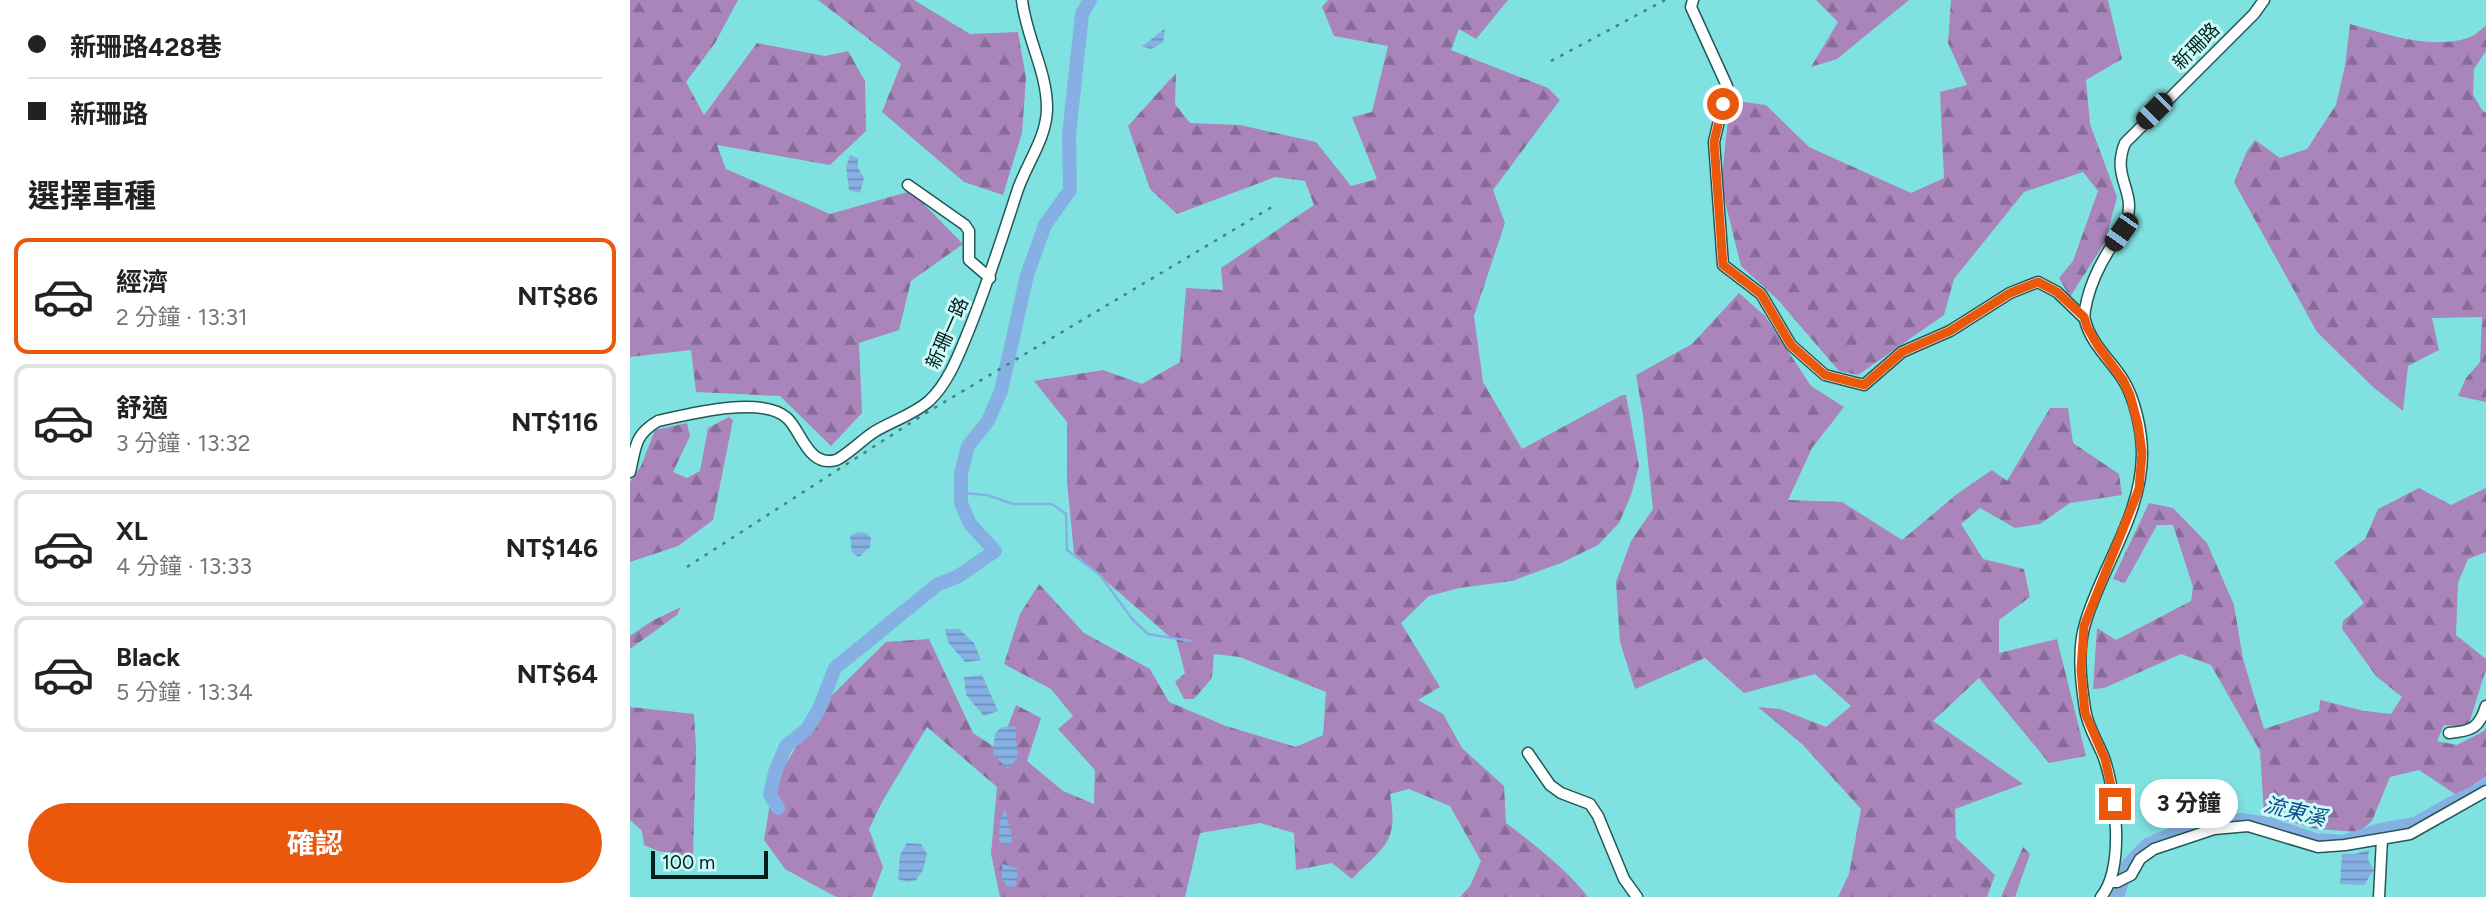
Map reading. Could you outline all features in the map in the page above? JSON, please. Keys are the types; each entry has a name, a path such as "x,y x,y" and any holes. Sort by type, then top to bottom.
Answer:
{"street":[{"name":"新珊一路","path":"630,472 639,436 658,421 748,407 770,409 788,418 805,447 823,460 835,460 860,441 903,419 929,401 945,382 990,278 1027,164 1046,127 1044,84 1022,0"},
{"path":"1693,0 1691,7 1727,86 1714,142 1723,265 1761,294 1791,345 1825,375 1864,385 1902,352 1950,331 2010,293 2038,282 2057,292 2084,317 2087,327 2123,380 2138,425 2142,453 2139,489 2084,626 2081,670 2085,713 2105,759 2115,804 2114,853 2118,881"},
{"name":"新珊路","path":"2084,317 2091,284 2127,219 2130,202 2120,174 2119,157 2125,143 2254,14 2264,0"},
{"path":"908,185 965,226 969,231 969,260 990,278"},
{"path":"2449,733 2475,727 2482,719 2486,706"},
{"path":"1528,753 1550,785 1561,793 1590,804 1598,816 1624,879 1637,897"},
{"path":"2101,897 2118,881 2132,875 2140,859 2154,849 2214,829 2256,827 2318,847 2382,839 2420,830 2486,791"},
{"path":"2379,897 2382,839"}],"green space":[{"path":"630,0 738,0 715,43 686,82 704,115 757,43 825,56 848,51 865,81 866,131 830,165 717,145 726,169 830,214 911,191 963,244 911,281 899,330 859,343 862,413 831,446 780,396 696,392 691,350 630,357"},
{"path":"818,0 914,0 970,34 1018,32 1026,78 1022,133 1003,195 964,182 882,112 901,64"},
{"path":"1328,0 1508,0 1476,39 1459,29 1451,50 1548,88 1560,100 1493,190 1505,223 1474,316 1483,382 1522,449 1626,395 1639,466 1631,495 1619,523 1598,545 1561,563 1512,581 1459,588 1429,596 1401,623 1440,687 1418,700 1443,714 1462,748 1504,786 1506,823 1539,848 1588,897 1460,897 1470,886 1481,861 1450,806 1409,789 1390,794 1390,834 1380,851 1352,879 1332,863 1296,870 1294,833 1260,823 1200,833 1185,897 1000,897 991,854 997,787 927,727 883,800 869,829 883,867 872,897 836,897 785,869 764,840 773,785 821,706 886,642 929,639 973,733 999,750 1016,705 1041,718 1027,761 1063,791 1094,804 1095,770 1058,729 1073,716 1051,689 1004,664 1020,614 1039,584 1084,633 1150,669 1169,702 1226,726 1296,747 1323,735 1326,692 1240,657 1214,654 1212,678 1194,699 1184,699 1175,682 1185,673 1176,639 1171,638 1074,553 1067,482 1067,422 1034,381 1103,370 1142,384 1180,362 1186,288 1223,290 1221,268 1314,205 1305,181 1275,177 1177,214 1150,189 1128,126 1176,73 1175,104 1190,123 1240,125 1316,142 1351,186 1377,179 1352,117 1372,112 1388,46 1334,36 1322,7"},
{"path":"1816,0 1909,0 1837,59 1811,67 1838,22"},
{"path":"1951,0 2108,0 2122,59 2086,80 2090,124 2117,197 2105,242 2070,297 2059,278 2073,261 2098,191 2083,172 2024,192 1954,279 1944,315 1858,375 1839,371 1778,300 1741,266 1721,185 1730,100 1766,105 1809,147 1911,193 1944,178 1940,92 1967,85 1948,43"},
{"path":"2350,24 2393,36 2438,42 2468,38 2486,26 2486,51 2474,69 2473,94 2486,113 2486,402 2458,396 2466,378 2480,362 2482,317 2432,318 2439,350 2408,366 2403,411 2373,387 2317,332 2234,182 2247,151 2255,140 2280,158 2307,149 2336,105 2345,66"},
{"path":"1739,293 1765,316 1811,386 1844,407 1812,448 1788,500 1842,502 1902,540 1957,494 1992,470 2007,481 2050,408 2068,408 2073,443 2119,474 2122,495 2070,503 2040,524 2015,528 1980,508 1961,524 1983,559 2024,569 2030,597 1999,620 1999,653 2057,639 2086,756 2049,763 1979,678 1933,721 2023,784 1955,809 1956,838 1995,875 1987,897 1838,897 1849,874 1861,809 1803,745 1758,707 1780,709 1826,727 1851,706 1815,674 1744,693 1705,658 1635,689 1620,642 1616,582 1631,541 1653,509 1636,375 1692,344"},
{"path":"729,417 733,420 713,520 678,546 630,562 630,482 641,466 655,430 687,423 690,436 673,472 687,478 700,471 708,428"},
{"path":"2419,488 2451,505 2486,488 2486,552 2468,559 2458,583 2456,635 2486,659 2486,669 2468,727 2444,725 2437,741 2457,745 2484,731 2486,727 2486,776 2458,796 2419,770 2390,777 2372,821 2359,832 2316,829 2264,814 2260,751 2211,665 2181,654 2104,688 2093,689 2097,628 2116,640 2191,601 2193,587 2173,525 2157,525 2125,583 2113,579 2149,503 2173,508 2207,543 2234,605 2243,659 2264,729 2319,711 2320,700 2364,711 2391,714 2402,697 2376,676 2342,629 2343,621 2364,603 2334,562 2365,539 2378,509"},
{"path":"681,607 677,615 630,649 630,636 652,621"},
{"path":"630,707 694,714 696,748 693,857 658,851 644,845 642,831 630,820"},
{"path":"2023,847 2030,854 2015,897 2001,897"}],"water":[{"path":"1165,29 1163,43 1151,49 1141,46 1158,33"},
{"path":"850,155 858,158 858,168 864,178 860,193 849,190 846,167"},
{"path":"858,532 866,533 871,538 870,547 859,557 852,553 850,536"},
{"path":"945,629 959,629 974,643 981,660 965,662 948,642"},
{"path":"982,675 998,711 984,716 966,695 964,677"},
{"path":"1015,726 1018,758 1008,769 993,755 995,733 1002,727"},
{"path":"1005,807 1012,838 1012,843 1007,846 999,841 999,825"},
{"path":"907,843 921,844 927,854 923,870 916,880 907,882 898,879 900,855"},
{"path":"2369,850 2368,860 2374,870 2364,885 2340,884 2342,854"},
{"path":"1002,864 1018,868 1016,886 1008,887 1002,879"}],"waterway":[{"path":"778,808 770,795 775,772 786,746 807,729 819,709 835,668 938,584 957,577 995,551 970,524 961,503 961,473 968,446 988,421 1001,391 1027,275 1045,225 1070,190 1069,134 1082,14 1090,0"},
{"path":"961,493 987,495 1013,504 1052,504 1066,514 1067,550 1100,575 1133,620 1148,634 1191,641"},
{"name":"流東溪","path":"2117,897 2127,866 2147,845 2195,825 2241,820 2268,824 2315,840 2344,842 2381,830 2415,824 2482,789 2486,784"}],"railway":[{"path":"1551,61 1665,0"},
{"path":"687,567 926,413 1272,207"}],"route":[{"path":"1723,104 1714,142 1723,265 1761,294 1791,345 1825,375 1864,385 1902,352 1950,331 2010,293 2038,282 2057,292 2084,317 2098,346 2123,380 2138,425 2142,453 2139,489 2084,626 2081,670 2085,713 2105,759 2115,804"}]}
